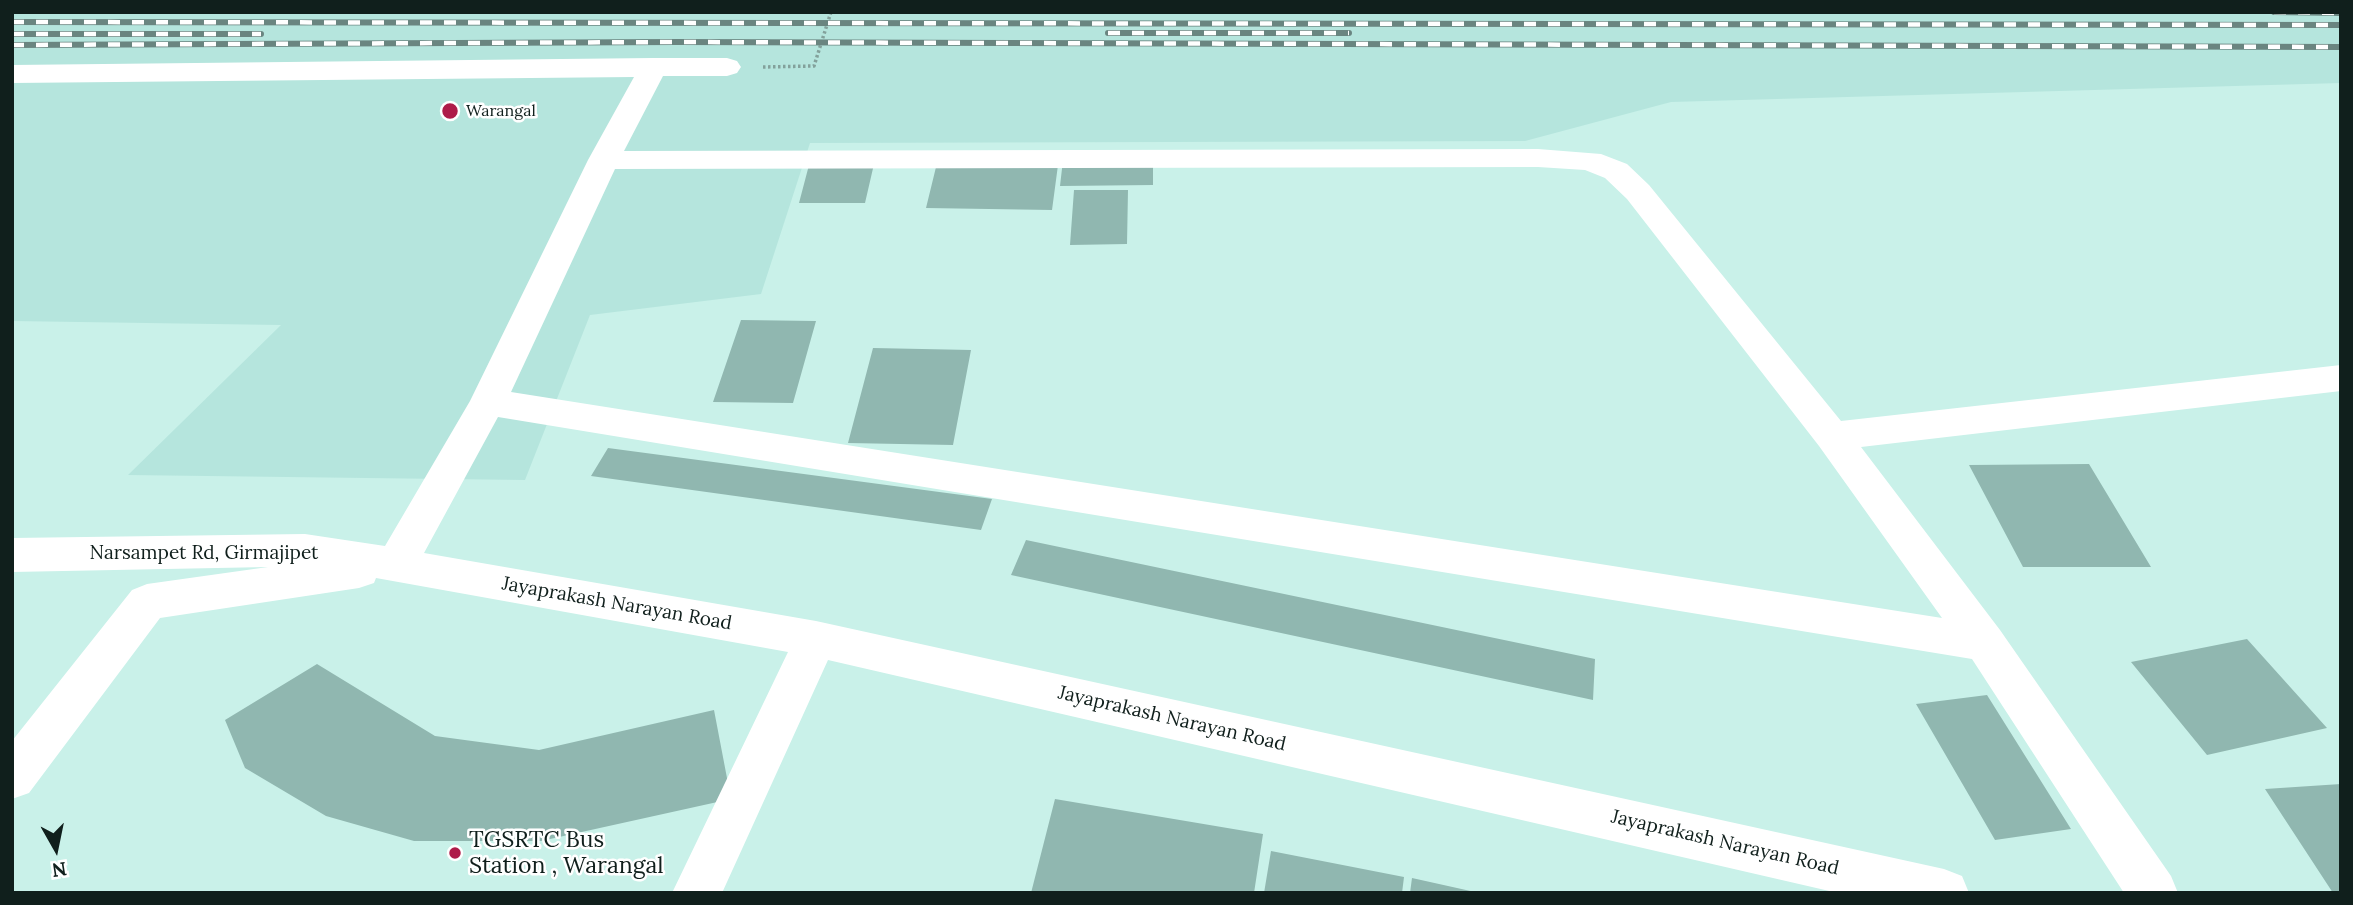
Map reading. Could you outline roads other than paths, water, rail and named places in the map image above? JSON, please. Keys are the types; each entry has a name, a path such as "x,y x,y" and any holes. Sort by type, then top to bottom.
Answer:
{"street":[{"path":"12,778 147,602 396,565 488,402 604,160 653,67"},
{"path":"12,74 727,67"},
{"path":"604,160 1538,158 1590,161 1616,170 1639,192 1832,436 1985,643 2153,893"},
{"path":"1832,436 2341,378"},
{"path":"488,402 1985,643"},
{"name":"Narsampet Rd, Girmajipet","path":"12,555 305,550 396,565"},
{"name":"Jayaprakash Narayan Road","path":"396,565 816,639 1944,893"},
{"path":"696,893 816,639"}],"railway":[{"path":"2274,12 2341,13"},
{"path":"12,22 2341,25"},
{"path":"1108,33 1349,33"},
{"path":"12,34 261,34"},
{"path":"12,45 677,42 2341,47"}],"place":[{"name":"Warangal","path":"450,111"},
{"name":"TGSRTC Bus Station , Warangal","path":"455,853"}]}
